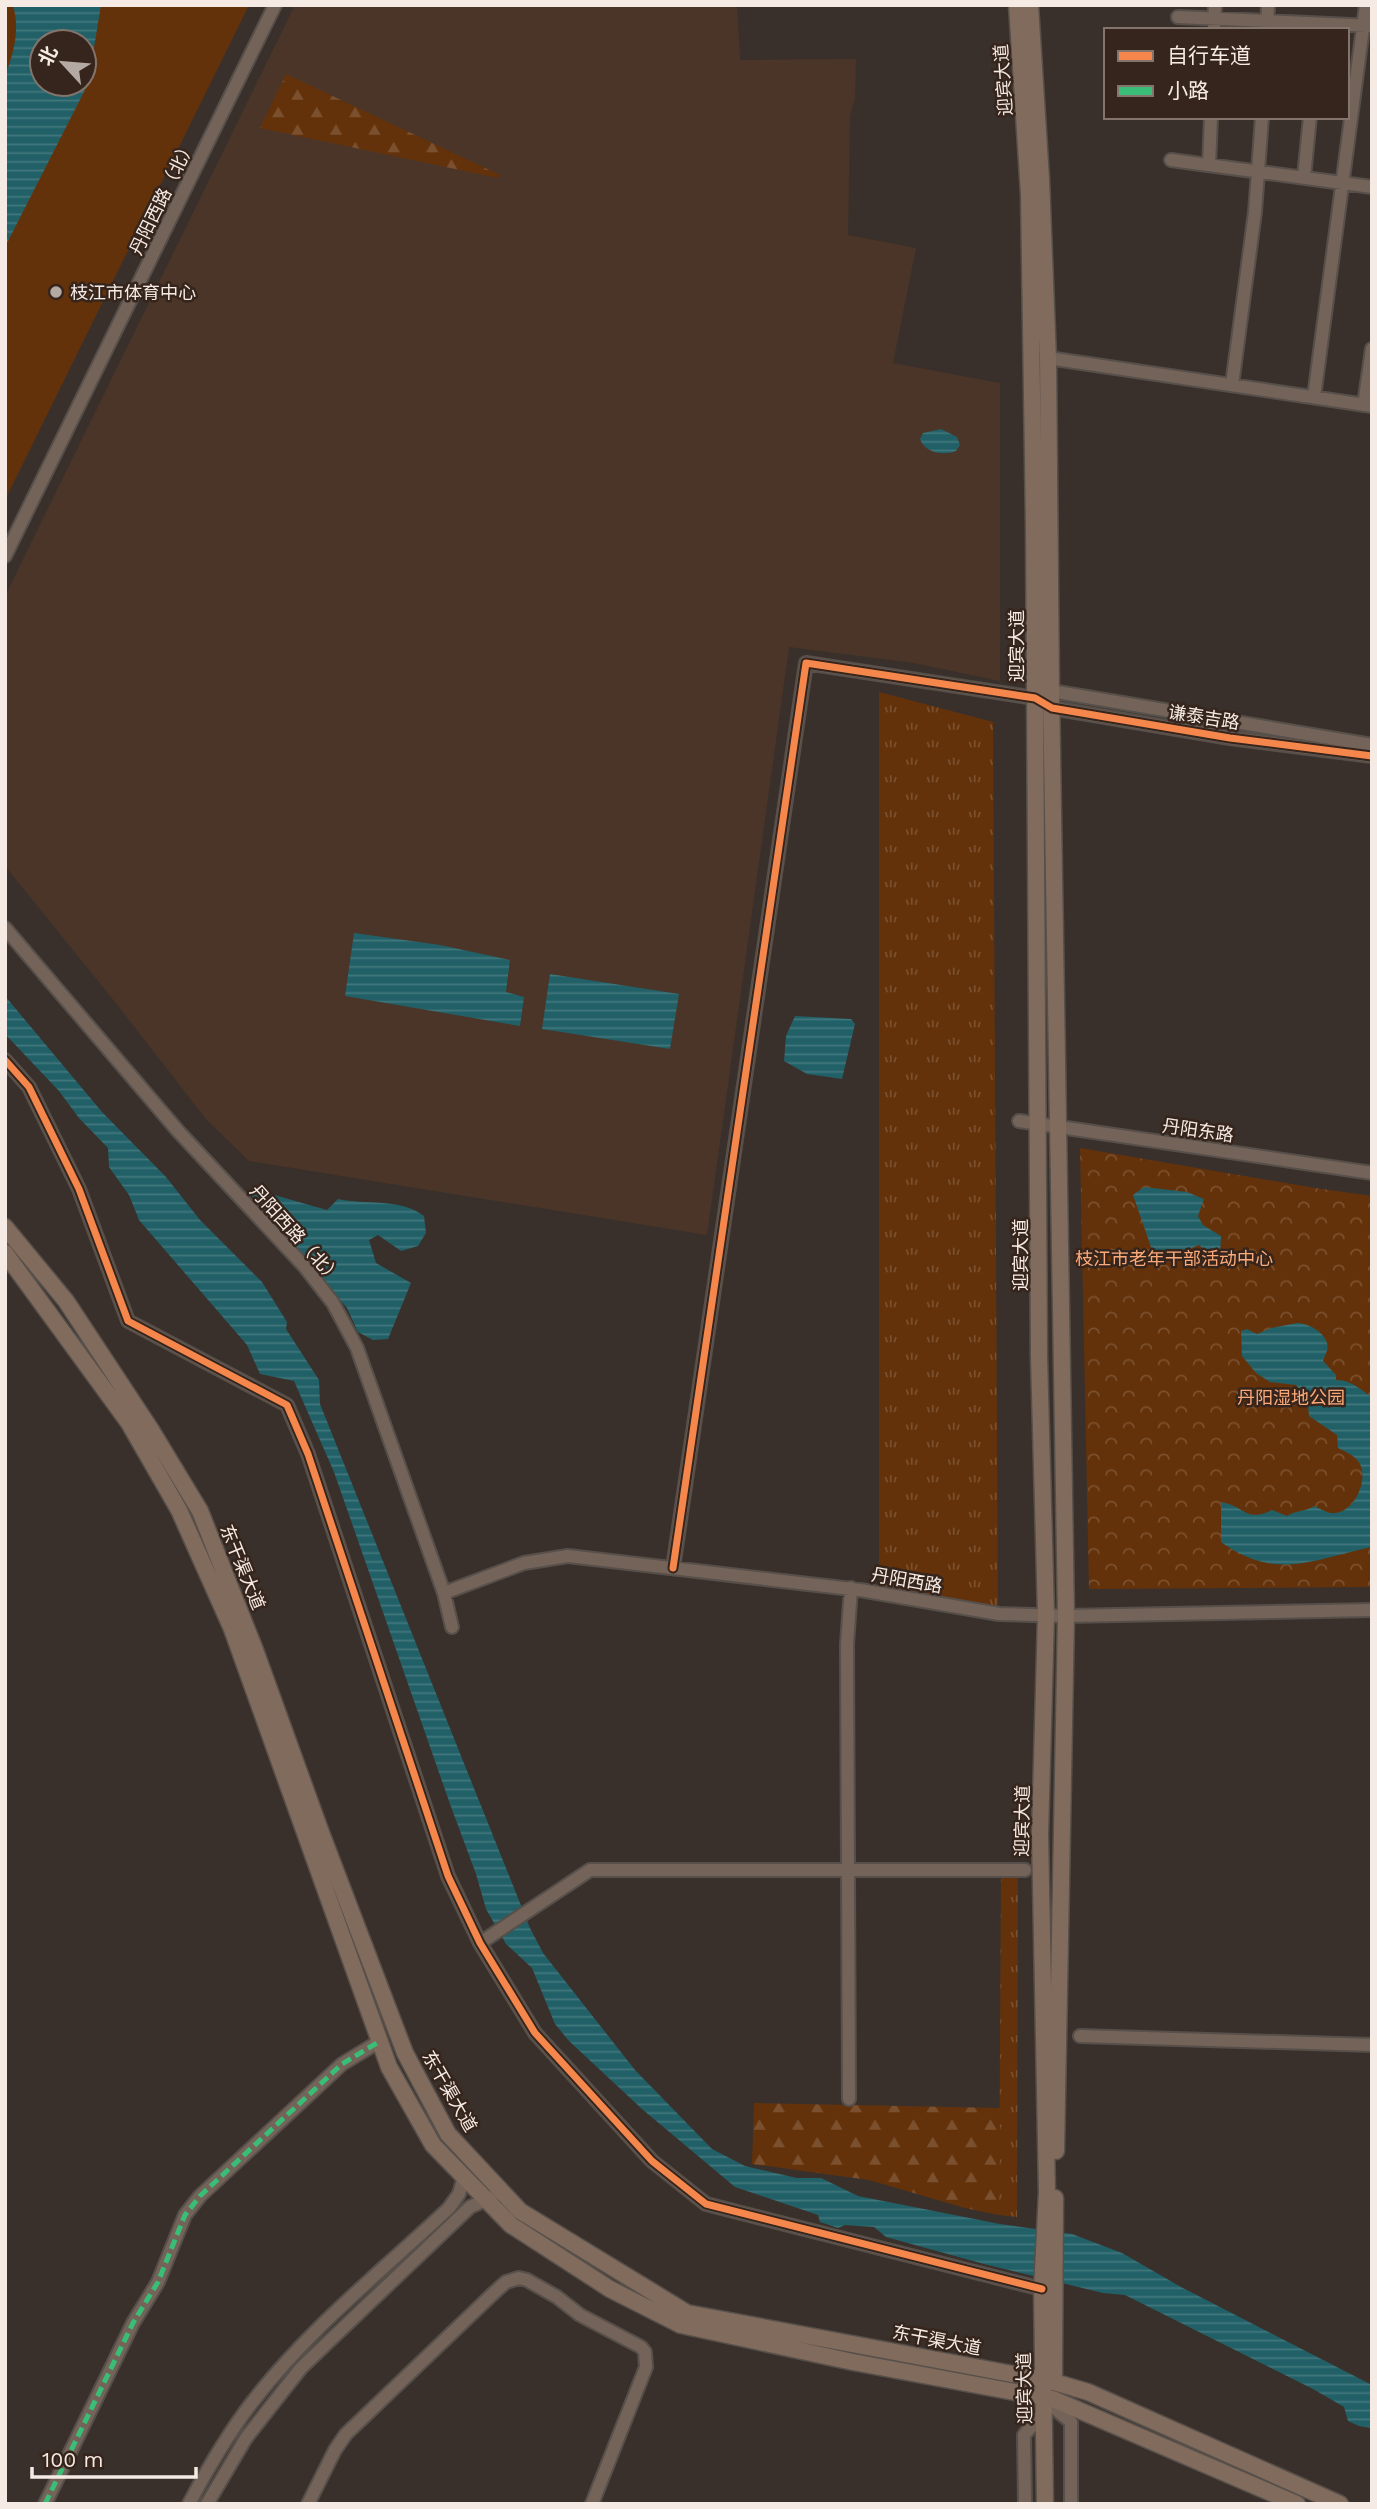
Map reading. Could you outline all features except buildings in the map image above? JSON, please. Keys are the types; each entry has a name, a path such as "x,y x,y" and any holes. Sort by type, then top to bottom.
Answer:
{"main road":[{"name":"迎宾大道","path":"1017,5 1029,194 1046,699 1066,1616 1046,2279 1048,2404 1045,2504"},
{"name":"迎宾大道","path":"1030,5 1041,179 1048,358 1046,699 1038,1126 1039,1356 1046,1615 1041,1834 1047,2193 1050,2216"},
{"name":"东干渠大道","path":"5,1227 66,1301 151,1430 200,1511 256,1650 320,1830 405,2053 448,2134 520,2211 687,2313 1048,2381 1088,2392 1340,2504"},
{"name":"东干渠大道","path":"5,1253 129,1423 179,1510 232,1629 389,2067 433,2145 511,2225 610,2289 681,2325 1048,2404 1297,2504"},
{"name":"迎宾大道","path":"1048,2404 1054,2504"}],"street":[{"name":"丹阳西路（北）","path":"5,556 275,5"},
{"path":"1267,25 1268,5"},
{"path":"1314,397 1342,183 1367,26 1366,5"},
{"path":"1178,17 1214,18 1267,25 1367,26"},
{"path":"1209,165 1211,119"},
{"path":"1232,385 1255,212 1262,119"},
{"path":"1304,177 1310,119"},
{"path":"1171,160 1372,187"},
{"path":"1048,358 1368,406 1372,349"},
{"path":"673,1568 806,663 1046,699"},
{"name":"谦泰吉路","path":"1046,699 1372,745"},
{"name":"谦泰吉路","path":"1046,699 1230,738 1372,756"},
{"name":"丹阳西路（北）","path":"5,929 177,1131 305,1267 333,1303 357,1348 444,1593 452,1627"},
{"path":"5,1060 29,1087 79,1189 128,1321 287,1405 308,1454 448,1876 480,1943 535,2033 652,2161 706,2204 1046,2279"},
{"name":"丹阳东路","path":"1019,1121 1038,1126 1372,1173"},
{"name":"丹阳西路","path":"444,1593 524,1563 568,1556 852,1588 999,1614 1066,1616 1372,1610"},
{"path":"849,2099 847,1644 852,1588"},
{"path":"480,1943 590,1870 1025,1870"},
{"path":"1080,2036 1372,2045"},
{"path":"45,2504 133,2323 158,2282 185,2215 200,2196 319,2084 342,2064 380,2042"},
{"path":"189,2504 225,2441 254,2399 290,2358 449,2208 459,2194 464,2177"},
{"path":"207,2504 246,2438 300,2368 470,2207 485,2198 496,2196 509,2200"},
{"path":"308,2504 335,2449 346,2434 506,2282 519,2278 539,2286 580,2315 641,2347 645,2352 646,2367 592,2504"},
{"path":"1025,2504 1024,2435 1048,2404 1071,2422 1071,2504"}],"shaded area":[{"path":"295,5 737,5 740,60 856,59 855,98 850,116 848,235 916,248 893,363 1000,383 1000,681 914,663 789,647 707,1235 249,1161 206,1119 5,866 5,596"}],"green space":[{"name":"枝江市体育中心","path":"5,5 249,5 5,500"},
{"path":"286,74 500,175 498,178 260,128"},
{"path":"879,692 993,722 998,1607 879,1585"},
{"path":"1080,1148 1372,1196 1372,1587 1089,1589"},
{"path":"1001,1877 1018,1877 1017,2217 999,2215"},
{"path":"754,2103 1000,2108 999,2215 869,2180 752,2164"}],"water":[{"path":"13,5 101,5 97,28 28,28 28,98 81,98 5,247 5,76 15,41"},
{"path":"941,429 957,437 960,445 956,451 935,452 922,444 920,439 923,433"},
{"path":"354,933 440,945 510,960 506,992 524,997 520,1026 345,996"},
{"path":"550,974 679,994 670,1049 542,1029"},
{"path":"5,996 102,1112 166,1177 200,1220 262,1282 287,1322 286,1329 319,1380 320,1404 530,1928 543,1953 635,2070 712,2149 745,2166 797,2178 821,2178 858,2196 1000,2224 1072,2234 1122,2253 1181,2287 1372,2385 1372,2428 1348,2421 1344,2407 1313,2389 1125,2295 1103,2293 984,2264 886,2237 874,2227 845,2225 838,2228 820,2222 818,2215 735,2187 642,2109 569,2041 555,2024 532,1968 506,1944 486,1909 334,1472 294,1381 260,1374 247,1345 139,1220 129,1195 109,1167 108,1148 5,1034"},
{"path":"795,1016 851,1019 855,1024 842,1079 807,1074 784,1061 786,1036"},
{"path":"1144,1187 1187,1192 1204,1199 1198,1216 1203,1225 1221,1236 1220,1257 1210,1260 1207,1252 1199,1245 1159,1262 1153,1253 1133,1195"},
{"path":"253,1189 327,1210 338,1199 394,1204 415,1210 424,1216 426,1233 418,1246 401,1251 378,1235 369,1240 376,1263 411,1283 388,1339 373,1340 358,1332 347,1308 250,1194"},
{"path":"1297,1323 1323,1335 1327,1348 1323,1361 1336,1375 1336,1380 1351,1383 1372,1397 1372,1547 1313,1561 1278,1564 1241,1554 1221,1542 1221,1502 1256,1515 1272,1510 1287,1516 1314,1506 1335,1513 1354,1501 1362,1479 1360,1464 1350,1454 1338,1448 1337,1435 1309,1416 1307,1397 1296,1385 1270,1382 1256,1373 1242,1356 1241,1331 1247,1329 1257,1334"}],"marked path":[{"path":"45,2504 133,2323 158,2282 185,2215 200,2196 342,2064 380,2041"}],"cycle path":[{"path":"673,1568 806,663 1035,698 1052,708 1230,738 1372,756"},
{"path":"5,1060 29,1087 79,1189 128,1321 287,1405 308,1454 448,1876 480,1943 535,2033 652,2161 706,2204 1042,2289"}],"place":[{"name":"枝江市体育中心","path":"56,292"}],"park label":[{"name":"枝江市老年干部活动中心","path":"1174,1258"},
{"name":"丹阳湿地公园","path":"1291,1397"}]}
